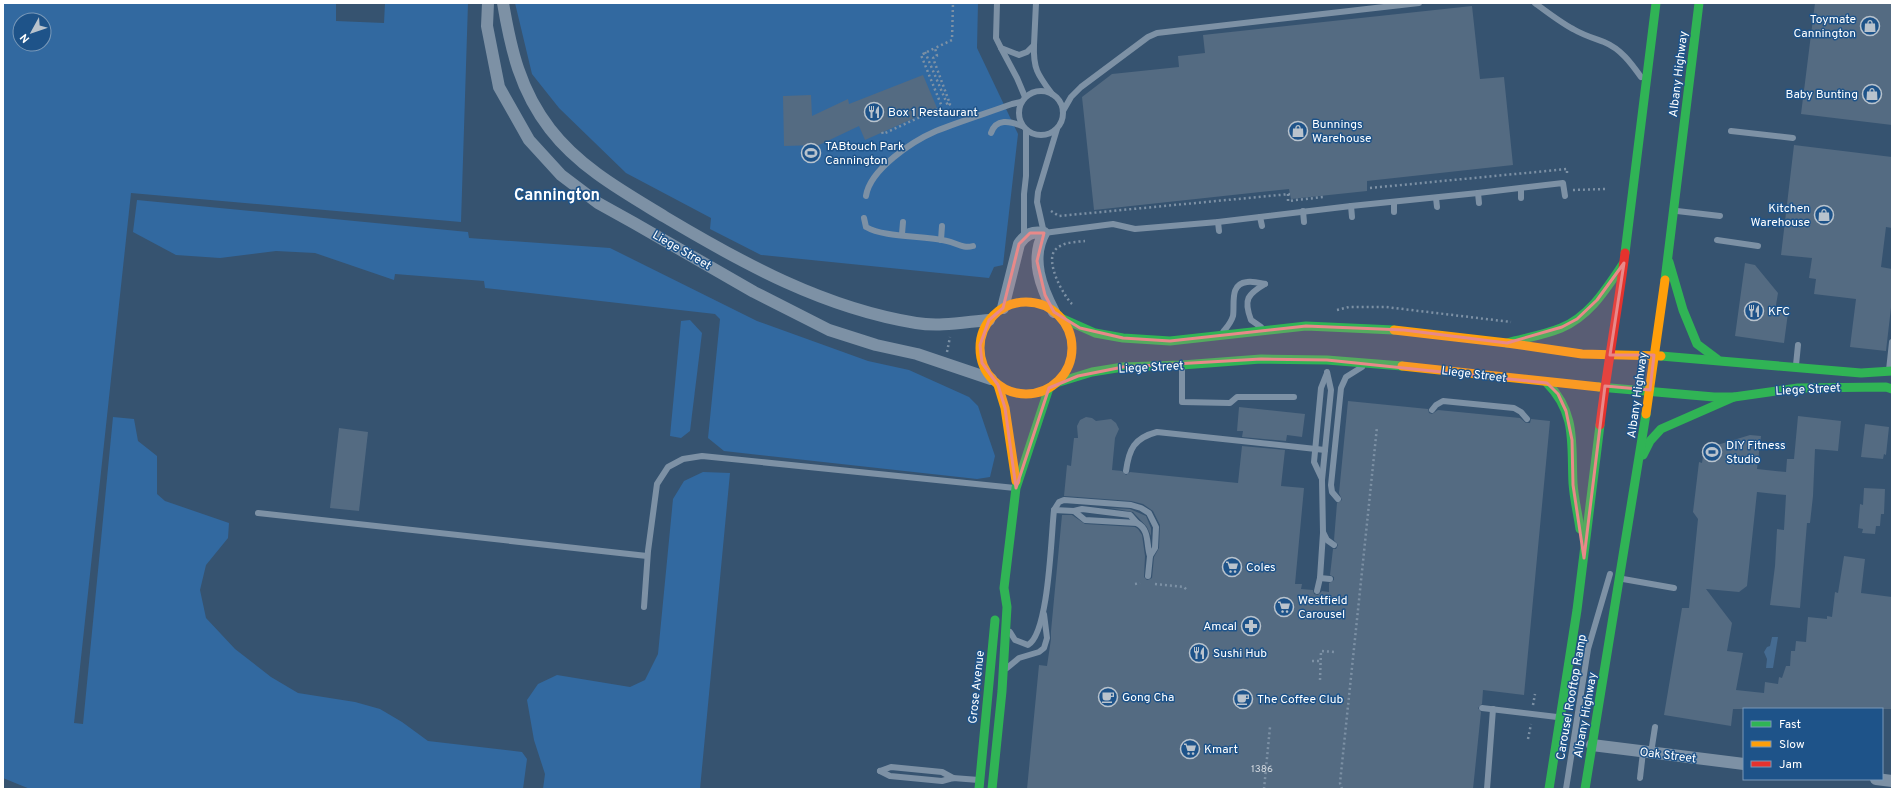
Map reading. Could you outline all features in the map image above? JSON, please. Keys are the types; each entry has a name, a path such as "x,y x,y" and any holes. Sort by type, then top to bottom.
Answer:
{"main road":[{"name":"Albany Highway","path":"1549,789 1584,558 1605,386 1616,327 1656,3"},
{"name":"Albany Highway","path":"1585,789 1650,390 1674,211 1699,3"},
{"path":"1667,257 1683,310 1697,344 1717,359"},
{"path":"1506,343 1562,327 1577,319 1597,300 1624,263"},
{"path":"1020,302 1038,304 1057,315 1070,334 1072,352 1067,369 1053,386 1032,394 1023,395 1012,393 995,382 982,363 980,355 981,336 989,320 1002,308 1020,302"},
{"name":"Liege Street","path":"1057,315 1088,330 1123,338 1170,341 1306,326 1376,328 1506,343 1582,354 1654,355 1717,359 1861,373 1890,370"},
{"name":"Liege Street","path":"1053,386 1092,372 1123,367 1182,365 1261,359 1328,360 1373,363 1547,383 1605,386 1734,397 1798,388 1886,387 1892,389"},
{"name":"Grose Avenue","path":"995,382 1006,415 1016,488"},
{"path":"1547,383 1558,394 1566,411 1569,425 1572,440 1574,485 1584,558"},
{"name":"Grose Avenue","path":"992,785 1003,672 1006,623 1004,588 1016,488 1053,386"},
{"path":"1639,462 1650,441 1661,429 1734,397"},
{"name":"Grose Avenue","path":"979,784 996,609 1004,588"}],"street":[{"name":"Liege Street","path":"488,3 487,26 499,87 528,140 561,175 598,202 634,223 754,292 829,330 876,345 917,354 995,382"},
{"name":"Liege Street","path":"503,3 518,73 532,102 550,130 580,161 616,187 718,248 769,276 822,298 872,314 918,324 952,324 989,320"},
{"path":"1002,308 1019,244 1024,237 1035,232 1044,233 1039,245 1037,261 1045,295 1057,315"},
{"name":"Oak Street","path":"1592,745 1743,764"}],"lane":[{"path":"997,3 996,38 1017,78 1023,100 1018,114 1024,128 1026,176 1024,194 1024,237"},
{"path":"1036,3 1033,62 1040,77 1052,94 1058,99 1063,111 1063,118 1057,129 1038,192 1037,202 1044,233 1113,224 1134,229 1218,222 1303,211 1436,198 1564,183 1565,196"},
{"path":"1063,111 1071,97 1081,87 1152,34 1419,3"},
{"path":"1535,3 1571,28 1590,39 1604,42 1615,47 1626,57 1646,83"},
{"path":"1001,48 1019,55 1028,52 1034,45"},
{"path":"866,196 873,178 892,160 935,132 1023,100 1035,92 1047,92 1052,94"},
{"path":"991,133 995,125 1001,122 1011,122 1024,128 1032,134 1045,136 1057,129"},
{"path":"946,128 949,134"},
{"path":"1731,131 1794,138"},
{"path":"1521,188 1521,198"},
{"path":"1478,193 1479,203"},
{"path":"1436,198 1437,207"},
{"path":"1394,202 1394,212"},
{"path":"1351,206 1352,217"},
{"path":"1303,211 1304,222"},
{"path":"1674,211 1720,216"},
{"path":"1260,217 1262,226"},
{"path":"864,218 866,227 874,232 902,234 941,240 966,248 973,246"},
{"path":"902,234 903,222"},
{"path":"1218,222 1219,231"},
{"path":"941,240 942,226"},
{"path":"1716,240 1758,246"},
{"path":"1219,336 1230,323 1233,315 1235,291 1242,283 1248,282 1265,284 1250,293 1247,300 1251,320 1268,330"},
{"path":"1890,370 1892,342"},
{"path":"1795,367 1798,345"},
{"path":"1322,480 1314,462 1321,388 1327,372 1328,360"},
{"path":"1338,499 1332,492 1331,485 1341,388 1346,377 1357,368 1373,363"},
{"path":"1182,365 1182,402 1230,403 1237,397 1294,397"},
{"path":"1317,591 1320,578 1322,480 1331,390 1327,372"},
{"path":"1432,410 1436,404 1443,401 1514,408 1521,412 1527,419"},
{"path":"1126,471 1128,456 1134,445 1143,436 1157,432 1325,450"},
{"path":"644,607 648,556 657,484 668,467 682,459 702,456 1016,488"},
{"path":"1003,672 1019,658 1039,652 1044,648 1047,638 1044,613 1054,510 1059,502 1064,500 1131,505 1141,508 1149,513 1156,527 1155,548 1150,556"},
{"path":"1054,510 1074,511 1082,509 1130,515 1137,523 1143,526 1146,532 1147,546 1150,556 1148,576"},
{"path":"1074,511 1085,520 1137,523"},
{"path":"258,513 648,556"},
{"path":"1322,532 1327,540 1334,545"},
{"path":"1615,562 1626,543"},
{"name":"Carousel Rooftop Ramp","path":"1566,789 1586,676 1588,649 1611,568"},
{"path":"1320,578 1330,579"},
{"path":"1620,579 1674,588"},
{"path":"1006,623 1015,640 1020,644 1028,645 1033,642 1036,636 1044,613"},
{"path":"1482,708 1560,717"},
{"path":"1487,789 1493,709"},
{"path":"1640,778 1655,727"},
{"path":"953,778 942,781 890,776 880,771 891,766 942,772 953,778 979,784 992,785"}],"path":[{"path":"882,132 882,134 942,107 920,55 952,40 953,3"},
{"path":"926,52 948,106 950,104 933,58 938,56 934,48"},
{"path":"1370,192 1368,188 1567,169"},
{"path":"1570,190 1605,188"},
{"path":"1051,211 1059,216 1289,194 1288,201 1325,197"},
{"path":"1075,308 1064,296 1056,276 1052,259 1055,250 1065,244 1085,241"},
{"path":"1335,310 1349,307 1386,307 1514,322"},
{"path":"947,352 950,335"},
{"path":"1342,789 1340,783 1377,427"},
{"path":"1135,584 1135,582 1142,583"},
{"path":"1150,584 1184,587 1187,590"},
{"path":"1320,680 1321,651 1335,652"},
{"path":"1312,661 1320,662"},
{"path":"1264,789 1270,727"}],"highlighted area":[{"path":"1030,233 1044,233 1037,261 1045,295 1054,312 1080,328 1123,338 1170,341 1306,326 1404,330 1507,343 1562,327 1577,319 1597,300 1624,263 1610,355 1654,355 1650,390 1605,386 1584,558 1573,485 1572,440 1566,411 1558,394 1547,383 1327,360 1261,359 1123,367 1078,376 1049,388 1016,488 1005,408 998,385 982,363 980,345 989,320 1003,308 1019,244"}],"shaded area":[{"path":"3,3 336,3 336,21 384,23 385,3 468,3 461,222 131,193 74,723 83,724 113,417 134,419 138,441 157,456 157,494 165,501 229,523 228,538 206,565 200,590 206,618 235,649 271,677 298,693 355,702 380,709 402,722 428,741 522,752 527,759 523,789 30,789 3,778"},
{"name":"TABtouch Park Cannington","path":"515,3 978,3 977,48 1018,134 1003,265 994,267 989,278 761,255 710,229 711,218 626,173 559,108 532,74"},
{"path":"137,200 468,232 469,238 610,248 757,321 868,361 909,370 969,397 978,406 995,456 990,477 977,479 724,451 708,438 720,319 715,314 485,288 484,281 395,274 394,280 315,253 276,251 220,258 176,255 133,232"},
{"path":"690,320 702,333 690,431 681,438 670,436 681,321"},
{"path":"703,472 730,473 700,789 543,789 545,774 534,740 527,700 538,684 557,675 630,687 645,680 658,654 673,499 684,481"},
{"path":"1772,637 1778,637 1773,668 1766,668 1767,659 1764,652 1767,647 1770,646"}],"building":[{"path":"1815,3 1892,3 1892,125 1801,114"},
{"name":"Bunnings Warehouse","path":"1472,6 1480,79 1504,77 1513,165 1367,181 1367,191 1291,199 1289,189 1094,210 1082,97 1112,74 1179,67 1178,56 1205,53 1203,35"},
{"name":"Box 1 Restaurant","path":"923,75 937,108 865,140 859,126 819,145 784,146 783,96 811,95 812,116 848,99 849,104"},
{"path":"1794,145 1892,157 1892,228 1886,227 1881,267 1892,269 1892,299 1886,351 1850,347 1856,299 1814,294 1816,279 1809,278 1812,258 1781,255"},
{"path":"1745,263 1755,265 1778,293 1775,311 1788,313 1784,343 1735,336"},
{"name":"Westfield Carousel","path":"1348,401 1428,409 1429,413 1432,414 1438,410 1520,418 1526,423 1530,423 1531,419 1550,421 1524,695 1483,690 1482,704 1478,708 1481,712 1473,789 1027,789 1039,665 1047,666 1051,639 1062,515 1072,515 1085,524 1135,527 1138,529 1142,535 1145,556 1144,577 1147,580 1152,578 1154,557 1159,548 1160,525 1153,511 1143,504 1131,501 1064,496 1067,465 1071,466 1074,438 1078,438 1077,426 1080,420 1086,417 1092,418 1096,421 1111,419 1116,423 1119,429 1115,438 1112,470 1122,471 1126,475 1130,472 1238,483 1242,446 1285,450 1281,486 1304,488 1295,584 1302,584 1301,589 1313,590 1314,594 1318,595 1322,591 1329,592 1329,583 1334,580 1334,577 1330,575 1333,549 1336,549 1338,545 1334,540 1337,503 1342,500 1339,493"},
{"path":"1239,407 1305,414 1302,437 1287,435 1286,441 1242,437 1243,431 1237,431"},
{"path":"1798,416 1841,421 1838,451 1815,449 1813,496 1810,523 1807,523 1800,608 1770,605 1775,566 1777,529 1784,530 1786,495 1757,492 1747,586 1739,592 1706,589 1732,623 1727,651 1743,653 1736,690 1764,693 1765,682 1778,684 1779,677 1782,678 1786,666 1790,666 1791,651 1795,651 1796,641 1806,642 1808,617 1827,619 1827,616 1832,617 1835,592 1838,593 1844,556 1865,559 1861,593 1892,597 1892,709 1733,709 1731,726 1664,715 1682,608 1689,608 1698,519 1693,512 1699,462 1702,463 1704,449 1750,435 1761,436 1757,469 1786,472 1787,459 1794,459"},
{"path":"1865,424 1889,427 1886,455 1884,454 1883,459 1861,457"},
{"path":"339,428 368,432 359,511 330,508"},
{"path":"1864,488 1885,489 1884,514 1881,514 1880,526 1876,526 1875,534 1862,533 1863,529 1858,528 1860,504 1863,505"},
{"path":"1110,508 1130,509 1146,516 1151,528 1151,536 1147,527 1133,512"}],"traffic: fast":[{"path":"1625,253 1656,3"},
{"path":"1665,280 1699,3"},
{"path":"1669,262 1683,310 1697,344 1717,359"},
{"path":"1507,343 1548,333 1571,323 1589,309 1623,264"},
{"path":"1061,318 1095,333 1123,338 1170,341 1306,326 1394,330"},
{"path":"1661,356 1861,373 1892,371"},
{"path":"1056,383 1092,372 1123,367 1182,365 1261,359 1327,360 1402,366"},
{"path":"1547,383 1557,394 1568,418 1572,443 1574,489 1580,529"},
{"path":"1599,387 1714,397 1734,397 1798,388 1886,387 1892,389"},
{"path":"992,789 1002,691 1007,607 1004,588 1016,488 1049,388"},
{"path":"1643,455 1650,441 1661,429 1734,397"},
{"path":"1585,789 1646,414"},
{"path":"1549,789 1577,610 1600,425"},
{"path":"979,789 995,620"}],"traffic: slow":[{"path":"1646,414 1665,280"},
{"path":"1026,302 1044,305 1059,315 1069,330 1072,348 1069,366 1059,381 1044,391 1026,394 1008,391 993,381 983,366 980,348 983,330 993,315 1008,305 1026,302"},
{"path":"1394,330 1507,343 1582,354 1661,356"},
{"path":"1402,366 1599,387"},
{"path":"998,385 1005,408 1016,481"}],"traffic: jam":[{"path":"1600,425 1625,253"}],"place":[{"name":"Toymate Cannington","path":"1870,26"},
{"name":"Baby Bunting","path":"1872,94"},
{"name":"Box 1 Restaurant","path":"874,112"},
{"name":"Bunnings Warehouse","path":"1298,131"},
{"name":"TABtouch Park Cannington","path":"811,153"},
{"name":"Kitchen Warehouse","path":"1824,215"},
{"name":"KFC","path":"1754,311"},
{"name":"DIY Fitness Studio","path":"1712,452"},
{"name":"Coles","path":"1232,567"},
{"name":"Westfield Carousel","path":"1284,607"},
{"name":"Amcal","path":"1251,626"},
{"name":"Sushi Hub","path":"1199,653"},
{"name":"Gong Cha","path":"1108,697"},
{"name":"The Coffee Club","path":"1243,699"},
{"name":"Kmart","path":"1190,749"}],"district":[{"name":"Cannington","path":"557,194"}]}
